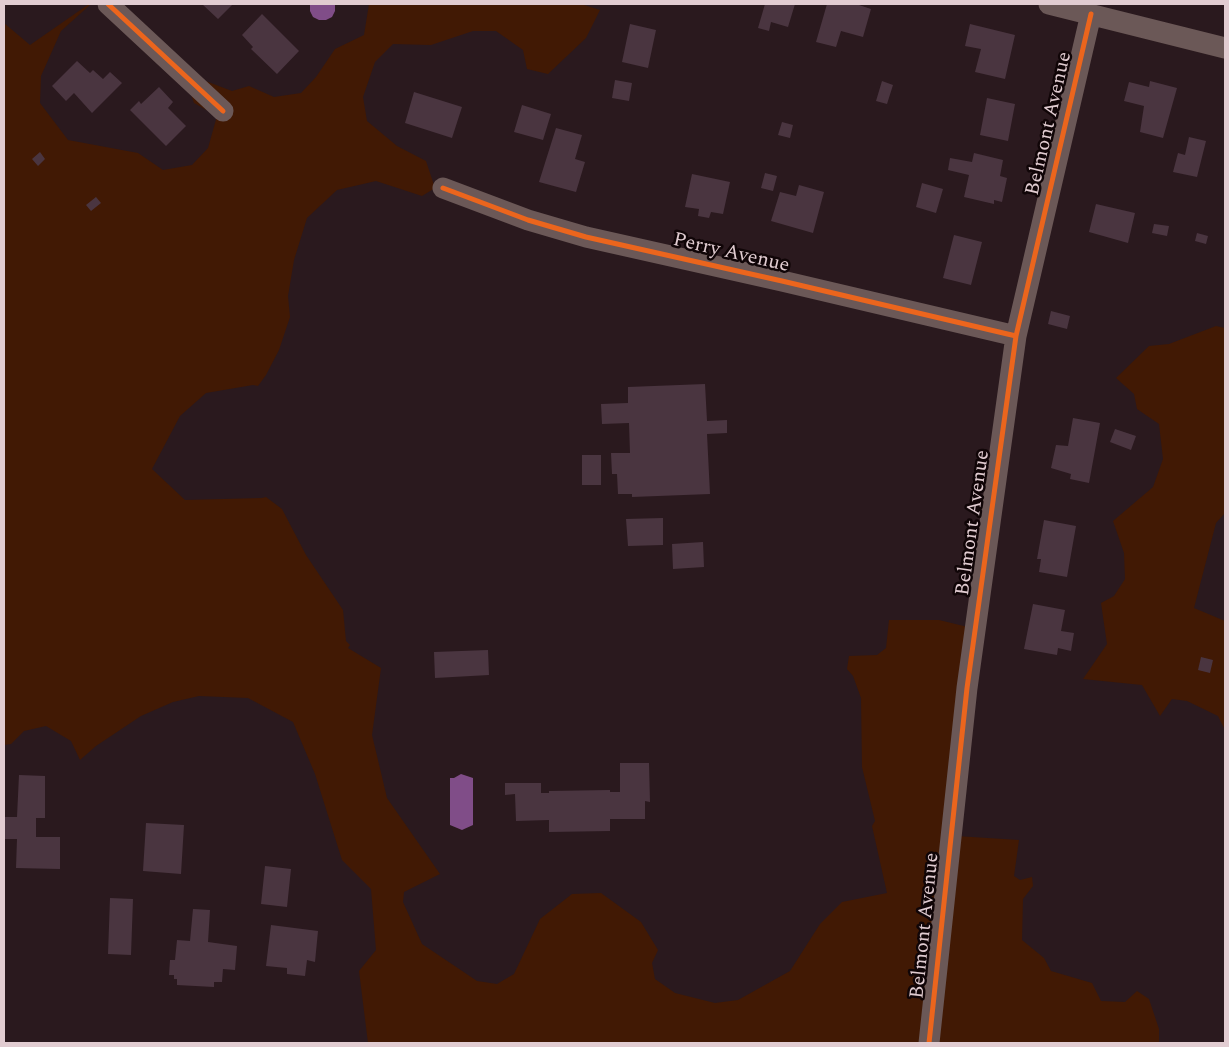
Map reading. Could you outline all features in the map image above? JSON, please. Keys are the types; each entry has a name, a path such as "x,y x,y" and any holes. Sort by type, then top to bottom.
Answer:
{"street":[{"path":"108,4 223,110"},
{"path":"1049,4 1225,48"},
{"name":"Belmont Avenue","path":"929,1043 967,688 1016,336 1092,14"},
{"name":"Perry Avenue","path":"443,188 528,220 586,237 1016,336"}],"shaded area":[{"path":"91,4 61,31 41,76 40,103 68,140 138,153 163,170 192,165 208,148 217,116 194,103 184,75 187,74 232,91 249,86 274,97 301,93 316,77 335,49 364,35 369,4 581,4 600,10 586,38 548,74 527,69 523,50 496,31 473,31 431,45 393,44 375,62 363,97 367,121 397,146 426,161 435,188 422,196 376,181 337,190 307,218 294,260 288,296 290,317 279,350 266,375 258,386 253,385 206,393 180,416 152,469 185,500 266,497 282,509 306,555 343,610 346,641 350,645 348,648 381,668 372,735 387,798 440,874 404,892 403,902 422,944 477,981 497,984 514,974 540,919 572,894 601,893 641,922 658,950 652,963 655,979 675,993 715,1003 738,1000 790,971 820,924 842,902 887,893 872,826 875,821 862,767 861,698 853,676 847,669 849,656 877,655 886,648 889,620 939,620 976,629 956,836 1019,840 1014,876 1020,880 1032,877 1033,886 1023,899 1022,940 1044,958 1051,971 1092,983 1101,1001 1125,1002 1137,991 1149,999 1159,1029 1159,1043 368,1043 359,971 376,950 371,889 342,860 315,774 293,722 248,698 199,696 173,702 141,716 96,746 80,760 71,741 46,726 24,731 11,744 4,745 4,23 30,45"},
{"path":"310,4 335,4 335,11 332,17 326,20 319,20 313,17 310,11"},
{"path":"1216,326 1225,328 1225,513 1216,523 1194,608 1225,621 1225,730 1218,716 1187,701 1172,699 1160,716 1142,685 1083,679 1107,644 1101,603 1114,596 1125,579 1124,553 1113,521 1153,487 1163,459 1159,424 1137,409 1134,394 1116,378 1149,346 1169,344"},
{"path":"461,774 473,778 473,825 462,830 450,825 450,778"}],"building":[{"path":"202,4 233,4 218,19"},
{"path":"765,4 795,4 788,27 771,22 769,31 758,28"},
{"path":"827,4 856,4 871,9 863,37 841,31 836,47 816,42"},
{"path":"262,14 299,51 277,74 251,49 253,47 242,35"},
{"path":"630,24 656,30 648,68 622,62"},
{"path":"970,24 1015,35 1005,79 975,72 981,49 965,46"},
{"path":"77,61 90,73 93,70 103,79 110,72 122,83 92,113 74,93 66,101 52,86"},
{"path":"615,80 632,83 629,101 612,98"},
{"path":"882,81 893,85 887,104 876,101"},
{"path":"1150,81 1177,88 1163,138 1140,132 1144,106 1124,101 1129,82 1149,87"},
{"path":"159,87 173,102 168,108 186,126 166,146 130,110 139,101 141,104"},
{"path":"414,92 462,107 452,138 405,123"},
{"path":"987,98 1015,104 1008,141 980,135"},
{"path":"522,105 551,114 543,140 514,132"},
{"path":"782,122 793,125 790,138 778,135"},
{"path":"556,128 582,135 575,159 585,162 576,192 539,182"},
{"path":"1189,137 1206,141 1197,177 1173,172 1178,153 1185,155"},
{"path":"40,152 45,159 38,166 32,159"},
{"path":"974,153 1003,160 1000,176 1007,178 1002,202 994,200 994,204 964,197 969,175 948,170 950,158 972,162"},
{"path":"765,173 777,176 773,191 761,188"},
{"path":"692,174 730,182 723,214 711,212 709,218 698,216 699,209 685,207"},
{"path":"922,183 943,189 936,213 916,207"},
{"path":"799,185 824,192 813,233 771,221 780,192 796,196"},
{"path":"96,197 101,203 91,211 86,205"},
{"path":"1096,204 1135,213 1128,243 1089,232"},
{"path":"1154,224 1169,226 1167,236 1152,233"},
{"path":"1197,233 1208,236 1206,244 1195,241"},
{"path":"954,235 982,242 971,285 943,278"},
{"path":"1051,311 1070,316 1067,329 1048,324"},
{"path":"705,384 707,421 727,420 727,433 707,434 710,494 632,497 632,494 618,494 617,474 612,474 611,453 630,453 629,423 602,424 601,404 628,403 628,387"},
{"path":"1073,418 1100,423 1089,483 1070,479 1071,474 1051,468 1056,445 1068,446"},
{"path":"1115,429 1136,436 1131,450 1110,442"},
{"path":"582,455 601,455 601,485 582,485"},
{"path":"663,518 663,545 628,546 626,519"},
{"path":"1044,520 1076,526 1067,577 1039,572 1041,559 1037,559"},
{"path":"703,542 704,567 673,569 672,544"},
{"path":"1033,604 1065,610 1061,631 1074,633 1071,651 1058,648 1057,655 1024,649"},
{"path":"488,650 489,675 435,678 434,652"},
{"path":"1201,657 1213,660 1210,673 1198,670"},
{"path":"620,763 649,763 650,802 645,801 645,819 610,819 610,831 549,832 549,820 516,821 515,794 505,795 505,783 541,783 541,793 549,793 549,791 610,790 610,792 620,792"},
{"path":"19,775 45,776 45,818 36,818 36,837 60,837 60,869 16,868 17,839 4,839 4,817 17,817"},
{"path":"146,823 184,825 181,874 143,871"},
{"path":"265,866 291,869 287,907 261,904"},
{"path":"110,898 133,899 131,955 108,954"},
{"path":"193,909 210,910 208,942 237,946 235,970 223,969 222,982 214,982 214,987 177,985 177,979 174,979 174,975 169,975 170,960 175,960 177,940 190,941"},
{"path":"271,925 318,931 315,962 307,960 305,976 287,974 287,968 266,966"}],"cycle path":[{"path":"108,4 223,111"},
{"path":"929,1043 967,688 1016,336 1091,14"},
{"path":"443,188 528,220 586,237 1016,336"}]}
